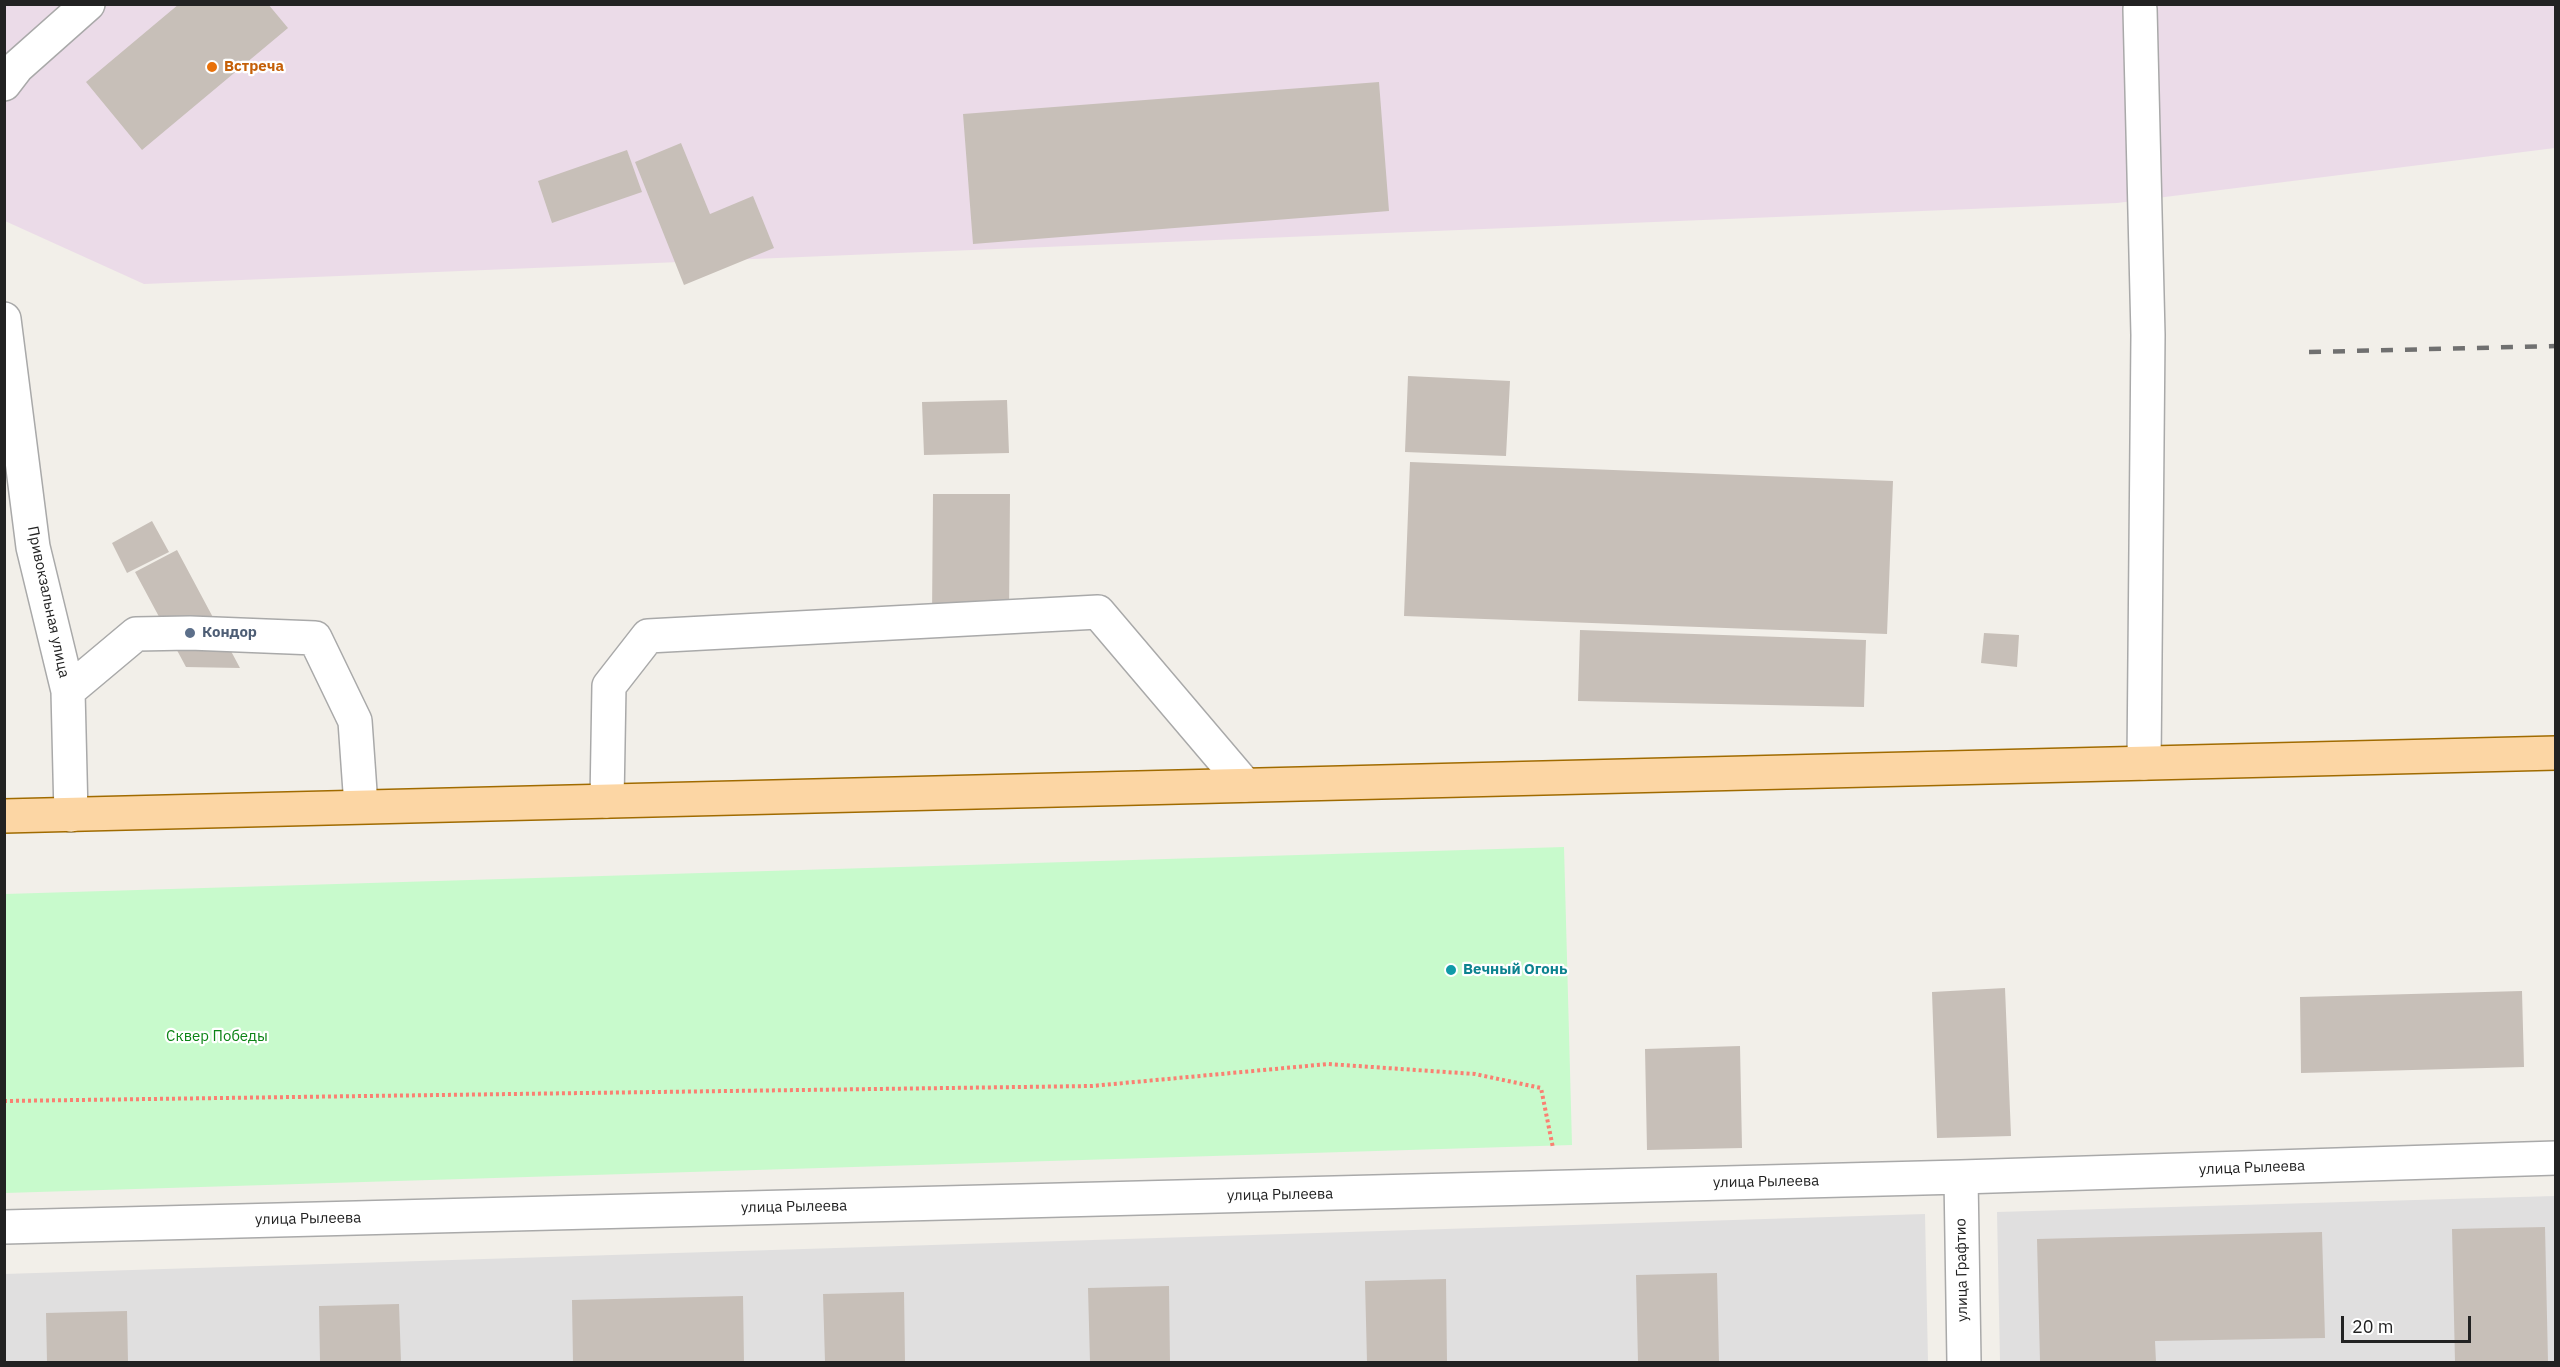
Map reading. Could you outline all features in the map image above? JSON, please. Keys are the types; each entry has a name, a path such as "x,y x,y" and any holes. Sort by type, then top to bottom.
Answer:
{"main road":[{"path":"4,816 2556,753"}],"street":[{"path":"4,84 17,67 88,4"},
{"path":"2144,763 2148,335 2147,6"},
{"name":"Привокзальная улица","path":"4,319 33,547 68,691 71,815"},
{"path":"608,801 609,686 648,636 1098,612 1245,785"},
{"path":"68,691 136,634 190,633 315,638 355,722 361,806"},
{"name":"улица Рылеева","path":"4,1227 1961,1178 2556,1158"},
{"name":"улица Графтио","path":"1961,1178 1964,1362"}],"path":[{"path":"4,1101 1092,1086 1328,1064 1475,1074 1541,1088 1555,1155"}],"shaded area":[{"path":"5,5 2555,5 2555,148 2117,203 144,284 5,221"},
{"path":"2555,1196 2555,1362 2000,1362 1997,1212"},
{"path":"1925,1214 1928,1362 5,1362 4,1274"}],"green space":[{"name":"Сквер Победы","path":"1564,847 1572,1145 5,1193 5,894"}],"building":[{"path":"179,4 268,4 288,28 142,150 86,82"},
{"path":"1379,82 1389,211 973,244 963,114"},
{"path":"681,143 710,214 753,196 774,248 684,285 635,162"},
{"path":"627,150 642,192 552,223 538,181"},
{"path":"1408,376 1510,381 1506,456 1405,452"},
{"path":"1007,400 1009,453 924,455 922,402"},
{"path":"1410,462 1893,481 1887,634 1404,616"},
{"path":"933,494 1010,494 1009,617 932,617"},
{"path":"152,521 169,552 127,573 112,543"},
{"path":"177,550 240,668 186,667 135,572"},
{"path":"1580,630 1866,640 1864,707 1578,701"},
{"path":"1984,633 2019,635 2017,667 1981,663"},
{"path":"2005,988 2011,1136 1937,1138 1932,992"},
{"path":"2522,991 2524,1067 2301,1073 2300,997"},
{"path":"1740,1046 1742,1148 1647,1150 1645,1049"},
{"path":"2545,1227 2548,1362 2455,1362 2452,1229"},
{"path":"2322,1232 2325,1338 2155,1341 2156,1362 2040,1362 2037,1239"},
{"path":"1717,1273 1719,1362 1638,1362 1636,1275"},
{"path":"1446,1279 1447,1362 1367,1362 1365,1281"},
{"path":"1169,1286 1170,1362 1090,1362 1088,1288"},
{"path":"904,1292 905,1362 825,1362 823,1294"},
{"path":"743,1296 744,1362 573,1362 572,1300"},
{"path":"399,1304 401,1362 320,1362 319,1306"},
{"path":"127,1311 128,1362 47,1362 46,1313"}],"railway":[{"path":"2309,352 2556,346"}],"place":[{"name":"Встреча","path":"212,67"},
{"name":"Кондор","path":"190,633"},
{"name":"Вечный Огонь","path":"1451,970"}]}
